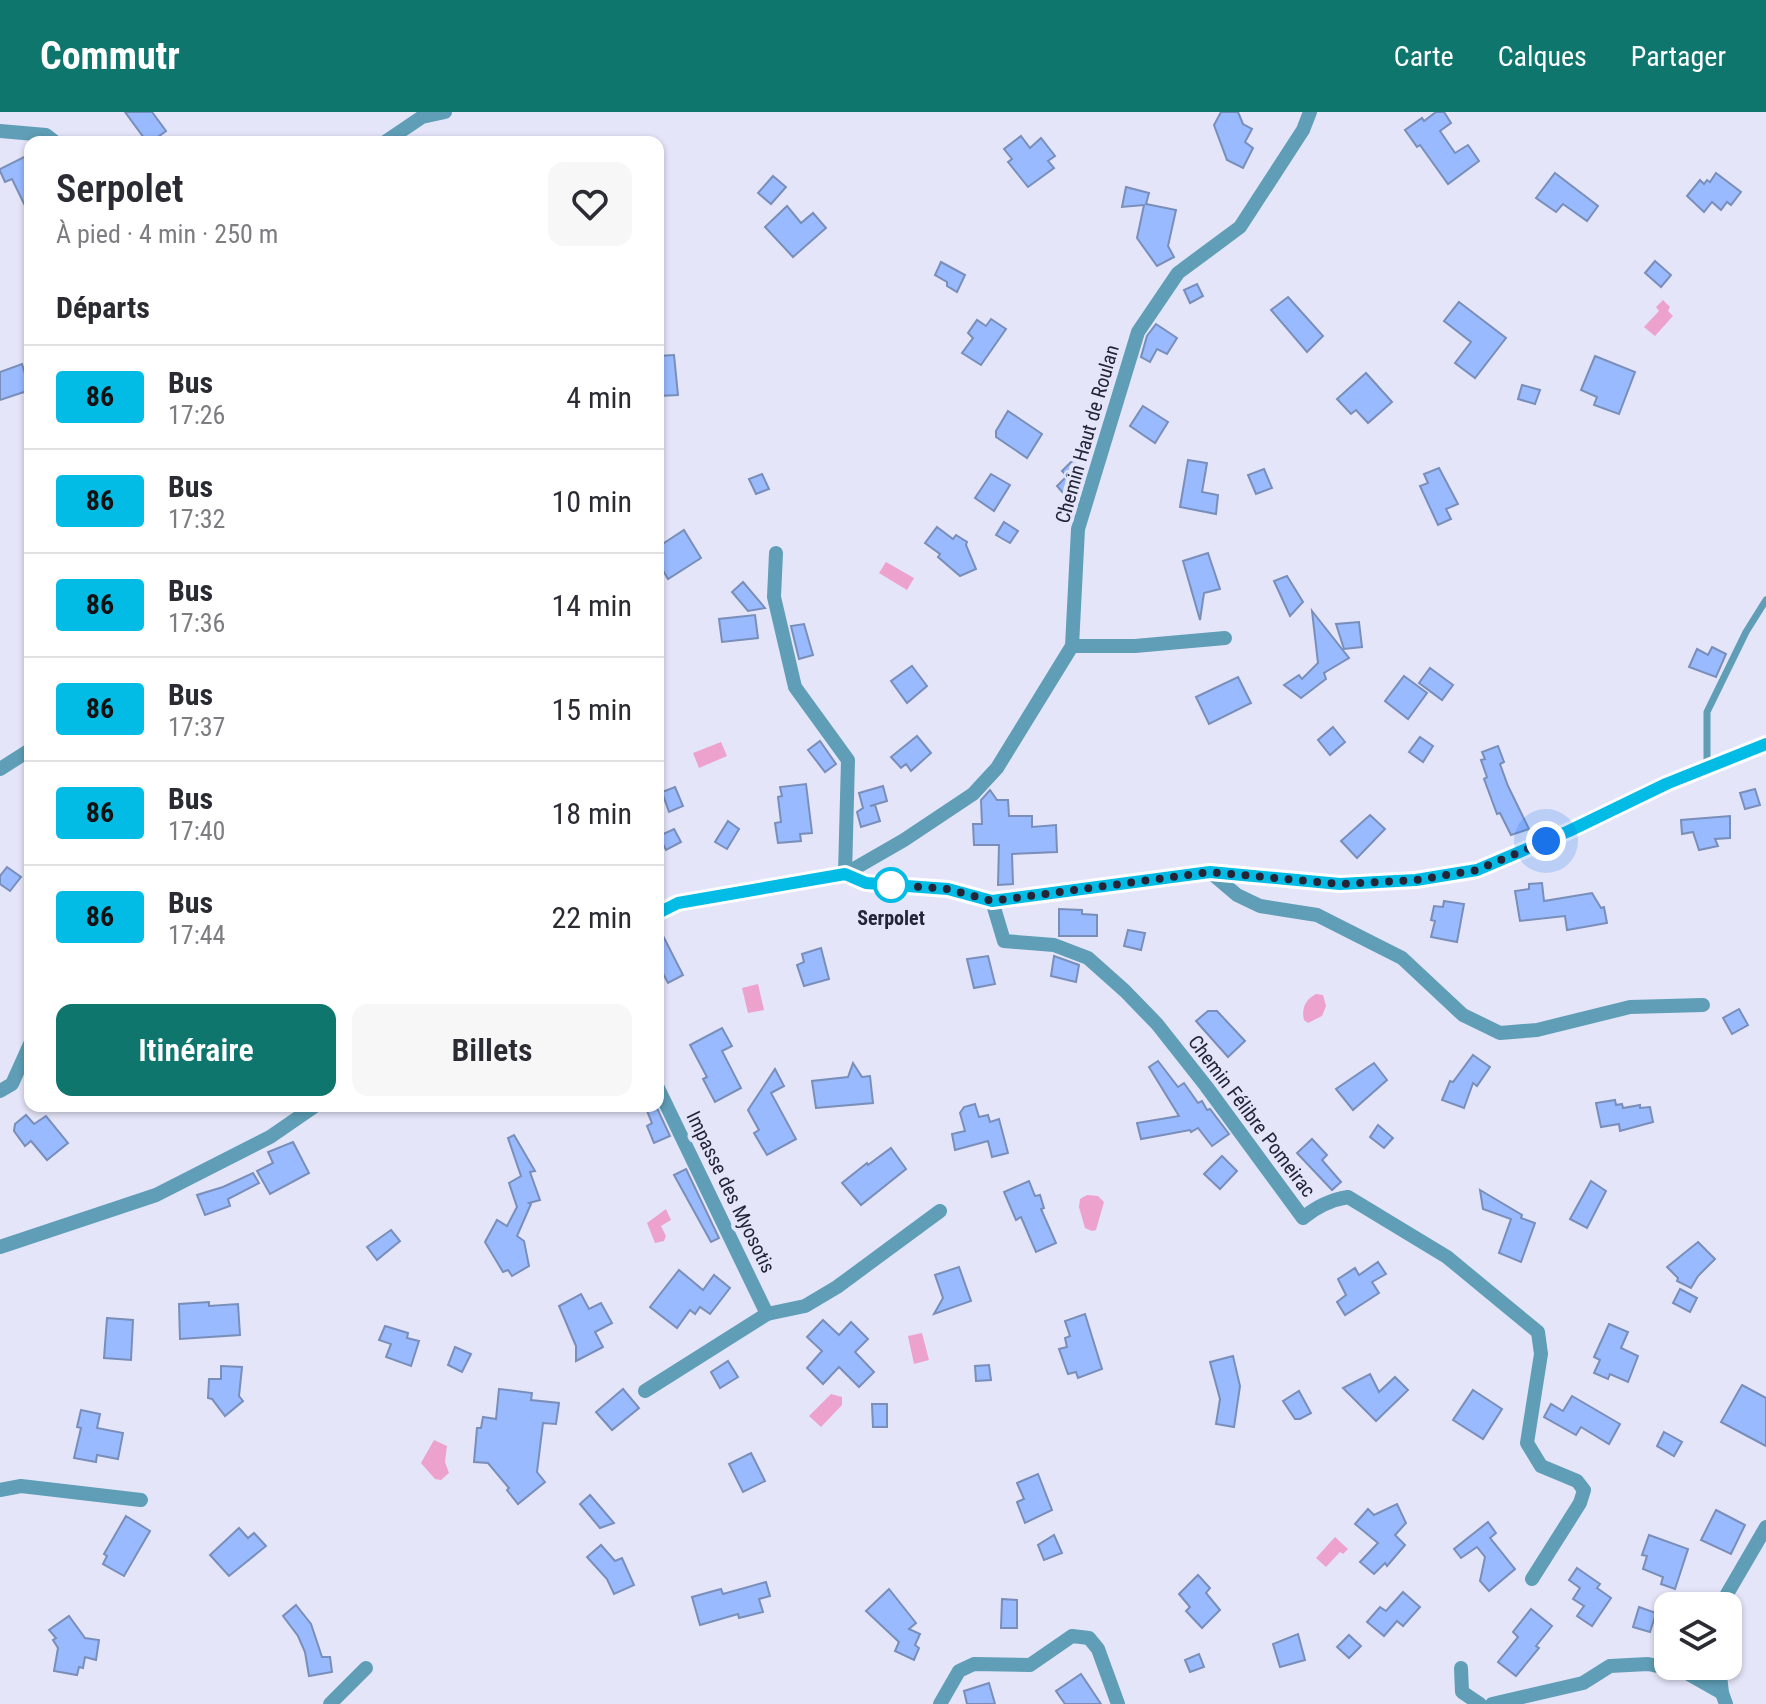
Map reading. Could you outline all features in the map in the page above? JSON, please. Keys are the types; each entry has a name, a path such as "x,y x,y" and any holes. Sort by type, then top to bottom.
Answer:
{"street":[{"path":"394,136 422,117 445,112"},
{"name":"Chemin Haut de Roulan","path":"845,874 904,840 973,794 997,768 1072,646 1078,529 1138,332 1178,273 1240,227 1303,130 1310,112"},
{"path":"0,131 47,136"},
{"path":"776,553 774,597 795,687 848,760 845,874"},
{"path":"1072,646 1135,646 1225,638"},
{"path":"664,910 678,903 845,874 866,883 948,889 992,901 1210,872 1340,884 1416,880 1477,870 1569,831 1666,784 1766,744"},
{"path":"0,769 24,754"},
{"path":"1210,872 1237,895 1260,906 1317,915 1402,958 1463,1015 1500,1033 1537,1030 1630,1007 1703,1005"},
{"name":"Chemin Félibre Pomeirac","path":"992,901 1004,941 1054,945 1088,958 1157,1024 1303,1218 1331,1199 1348,1197 1447,1257 1538,1332 1541,1354 1527,1443 1541,1466 1577,1481 1584,1490 1580,1503 1532,1579"},
{"path":"0,1091 12,1084 24,1057"},
{"name":"Impasse des Myosotis","path":"664,1100 767,1314"},
{"path":"0,1247 156,1195 270,1137 306,1112"},
{"path":"645,1391 767,1314 805,1306 826,1294 940,1211"},
{"path":"0,1490 21,1486 141,1500"},
{"path":"1728,1592 1766,1527"},
{"path":"940,1704 959,1671 974,1664 1030,1665 1072,1636 1089,1638 1098,1649 1118,1704"},
{"path":"1492,1704 1583,1683 1610,1666 1648,1664 1685,1672 1724,1699"},
{"path":"330,1704 366,1668"},
{"path":"1461,1668 1462,1692 1480,1704"}],"lane":[{"path":"1707,767 1707,712 1746,632 1766,600"}],"shaded area":[{"path":"1663,300 1673,316 1655,336 1644,327 1659,311 1656,307"},
{"path":"886,562 914,578 907,590 879,573"},
{"path":"721,742 727,756 699,768 693,753"},
{"path":"758,984 764,1010 748,1013 742,988"},
{"path":"1316,994 1323,995 1326,1006 1322,1016 1308,1023 1304,1020 1304,1008 1309,998"},
{"path":"1087,1195 1098,1196 1104,1202 1096,1230 1092,1231 1085,1228 1079,1207 1080,1199"},
{"path":"666,1209 671,1220 661,1226 666,1236 664,1241 655,1243 647,1223"},
{"path":"922,1333 929,1360 914,1364 908,1336"},
{"path":"831,1394 842,1397 842,1405 821,1427 809,1416"},
{"path":"434,1440 447,1446 445,1462 449,1473 441,1480 435,1479 421,1463"},
{"path":"1335,1537 1348,1549 1343,1554 1340,1552 1326,1567 1316,1558"}],"building":[{"path":"125,112 152,112 166,131 159,136 143,136"},
{"path":"1221,112 1238,112 1243,124 1252,129 1245,142 1253,148 1243,168 1227,160 1214,125"},
{"path":"1436,112 1444,112 1451,123 1440,131 1455,153 1468,145 1479,161 1448,184 1405,130"},
{"path":"1021,136 1030,148 1041,138 1055,156 1048,161 1054,168 1028,187 1008,162 1012,159 1004,149"},
{"path":"24,157 24,204 12,179 5,182 0,169"},
{"path":"1555,173 1598,206 1587,221 1563,204 1556,212 1536,198"},
{"path":"1716,173 1741,192 1731,205 1727,202 1721,210 1712,202 1704,212 1687,196 1700,180 1704,184 1707,180 1710,182"},
{"path":"773,176 786,187 771,204 758,193"},
{"path":"1126,187 1149,193 1146,204 1176,210 1168,246 1174,257 1157,266 1137,238 1144,205 1122,207"},
{"path":"787,206 801,223 813,213 826,228 793,257 765,227"},
{"path":"1655,261 1671,275 1661,287 1645,273"},
{"path":"941,262 965,275 957,292 935,275"},
{"path":"1197,284 1203,296 1190,303 1184,290"},
{"path":"1288,297 1323,336 1307,352 1271,310"},
{"path":"1459,302 1506,338 1475,378 1455,363 1471,342 1444,321"},
{"path":"991,319 1006,329 981,365 962,353 973,338 968,333 977,320 986,326"},
{"path":"1156,324 1177,338 1167,354 1157,349 1150,362 1141,357 1147,336"},
{"path":"674,355 678,395 664,396 664,356"},
{"path":"1595,356 1635,372 1619,414 1594,405 1597,397 1581,390"},
{"path":"22,364 24,392 0,400 0,372"},
{"path":"1366,373 1392,402 1368,423 1356,410 1351,414 1337,399"},
{"path":"1522,385 1540,390 1535,404 1518,399"},
{"path":"1143,406 1168,422 1155,443 1130,426"},
{"path":"1008,411 1042,434 1027,458 996,437 996,431"},
{"path":"1077,456 1086,467 1081,486 1071,502 1057,486 1067,476 1062,471"},
{"path":"1188,460 1207,463 1202,492 1218,495 1216,514 1180,507"},
{"path":"1439,468 1458,504 1446,509 1451,519 1438,525 1420,486 1428,483 1424,474"},
{"path":"1264,469 1272,488 1256,494 1248,475"},
{"path":"762,474 769,489 756,494 749,479"},
{"path":"991,474 1010,485 994,511 975,498"},
{"path":"1004,522 1018,531 1010,543 996,535"},
{"path":"937,527 953,539 956,535 967,542 976,569 960,576 925,543"},
{"path":"684,530 701,558 668,579 664,572 664,543"},
{"path":"1208,553 1220,589 1204,593 1200,620 1183,561"},
{"path":"1287,576 1303,602 1290,616 1274,581"},
{"path":"743,582 765,608 748,611 732,592"},
{"path":"1312,611 1349,658 1324,673 1326,679 1301,698 1284,685 1299,675 1302,679 1318,663"},
{"path":"755,615 758,638 722,642 719,619"},
{"path":"1359,622 1362,647 1344,649 1336,624"},
{"path":"804,624 813,655 799,659 791,626"},
{"path":"1712,647 1726,654 1716,677 1689,667 1697,649 1708,655"},
{"path":"912,666 927,686 907,703 891,681"},
{"path":"1430,668 1453,685 1442,700 1419,683"},
{"path":"1404,676 1427,693 1408,719 1385,701"},
{"path":"1238,677 1251,703 1209,724 1196,697"},
{"path":"1333,727 1345,742 1330,755 1318,740"},
{"path":"917,736 931,753 911,771 906,764 901,768 891,757"},
{"path":"1420,737 1433,746 1423,762 1409,752"},
{"path":"820,741 836,764 825,772 808,750"},
{"path":"1498,746 1504,762 1500,764 1508,786 1529,829 1511,835 1500,813 1497,814 1484,779 1487,777 1481,760 1485,759 1482,752"},
{"path":"806,784 812,833 800,834 801,841 778,843 775,823 781,822 780,787"},
{"path":"883,786 887,801 870,806 875,805 880,821 861,827 857,812 863,808 859,793"},
{"path":"675,787 683,806 669,812 664,791"},
{"path":"1755,789 1760,805 1745,809 1740,793"},
{"path":"990,790 997,800 1008,800 1009,816 1032,816 1032,827 1056,825 1057,852 1012,854 1013,884 998,885 999,845 974,845 973,824 982,824 981,800"},
{"path":"1370,815 1385,829 1357,858 1341,841"},
{"path":"1730,816 1730,838 1715,839 1718,846 1699,850 1693,832 1682,834 1681,820"},
{"path":"728,821 739,829 727,849 715,842"},
{"path":"674,829 681,842 666,850 664,834"},
{"path":"7,867 21,877 10,891 0,884 0,876"},
{"path":"1542,883 1544,901 1592,893 1601,908 1604,907 1607,923 1567,930 1565,916 1520,921 1515,891 1529,889 1529,884"},
{"path":"1444,901 1464,904 1457,942 1431,937 1435,921 1431,920 1434,906 1443,907"},
{"path":"1059,909 1082,910 1082,914 1097,915 1097,936 1059,936"},
{"path":"1128,930 1145,933 1141,950 1124,946"},
{"path":"664,938 683,975 668,983 664,975"},
{"path":"821,948 829,979 804,986 797,965 804,962 802,954"},
{"path":"988,956 995,984 974,988 967,959"},
{"path":"1054,956 1079,965 1076,982 1051,976"},
{"path":"1739,1009 1748,1025 1732,1034 1723,1018"},
{"path":"1208,1011 1217,1011 1245,1041 1228,1057 1196,1021"},
{"path":"722,1028 732,1046 722,1051 741,1088 715,1102 703,1079 707,1077 690,1045"},
{"path":"1473,1055 1490,1067 1477,1086 1473,1083 1464,1108 1442,1100 1450,1081 1453,1082"},
{"path":"1158,1061 1178,1087 1184,1083 1198,1103 1202,1101 1207,1110 1210,1109 1229,1134 1212,1146 1198,1128 1191,1132 1141,1139 1137,1123 1179,1116 1149,1067"},
{"path":"853,1063 862,1077 870,1076 873,1103 816,1108 812,1081 848,1077"},
{"path":"1374,1063 1387,1080 1353,1110 1336,1089"},
{"path":"775,1069 784,1086 771,1093 796,1139 767,1155 754,1133 759,1130 748,1110"},
{"path":"1615,1100 1616,1105 1622,1104 1623,1108 1650,1107 1653,1122 1620,1131 1619,1124 1601,1127 1596,1103"},
{"path":"975,1104 979,1117 988,1115 990,1122 999,1119 1008,1153 992,1157 988,1141 955,1150 952,1134 965,1131 960,1113 964,1107"},
{"path":"647,1112 659,1112 670,1136 654,1143 647,1126 652,1123"},
{"path":"26,1115 34,1124 46,1116 68,1143 47,1160 31,1141 25,1146 14,1131 15,1124"},
{"path":"1378,1125 1393,1138 1384,1148 1370,1137"},
{"path":"514,1135 535,1171 530,1172 540,1200 529,1203 517,1236 524,1241 529,1266 512,1276 508,1270 503,1272 485,1242 497,1220 507,1226 517,1207 509,1183 521,1176 508,1138"},
{"path":"1312,1139 1327,1155 1322,1160 1341,1182 1332,1190 1297,1153"},
{"path":"293,1142 309,1173 270,1194 257,1171 273,1163 268,1152"},
{"path":"891,1148 906,1169 861,1205 842,1183"},
{"path":"1222,1156 1237,1171 1220,1189 1204,1174"},
{"path":"686,1169 719,1238 711,1242 674,1175"},
{"path":"253,1173 259,1183 228,1199 230,1206 205,1215 197,1195"},
{"path":"1029,1181 1035,1196 1040,1195 1044,1208 1041,1209 1056,1243 1036,1252 1021,1217 1016,1220 1004,1192"},
{"path":"1591,1181 1606,1191 1587,1228 1570,1219"},
{"path":"1480,1190 1522,1215 1521,1218 1535,1223 1521,1262 1499,1253 1511,1219 1483,1209"},
{"path":"391,1230 400,1241 377,1260 367,1247"},
{"path":"1698,1242 1715,1259 1691,1288 1677,1281 1678,1278 1667,1267"},
{"path":"1378,1262 1386,1274 1372,1282 1379,1293 1345,1315 1337,1302 1346,1295 1338,1279 1355,1268 1359,1275"},
{"path":"959,1267 971,1301 934,1314 943,1298 935,1275"},
{"path":"679,1270 703,1290 714,1275 730,1288 710,1314 700,1307 695,1314 690,1310 677,1328 650,1307"},
{"path":"1680,1289 1697,1298 1690,1312 1673,1303"},
{"path":"581,1294 589,1309 601,1303 612,1323 595,1332 603,1347 576,1361 576,1346 559,1306"},
{"path":"209,1302 209,1306 238,1304 240,1335 180,1339 179,1304"},
{"path":"1085,1314 1102,1369 1078,1378 1076,1372 1068,1374 1059,1349 1067,1347 1065,1338 1070,1336 1065,1321"},
{"path":"107,1318 133,1320 131,1360 104,1358"},
{"path":"823,1320 839,1335 851,1322 868,1339 855,1352 874,1372 859,1387 839,1367 823,1384 807,1368 822,1351 807,1337"},
{"path":"1609,1324 1628,1332 1621,1348 1638,1356 1628,1382 1610,1374 1608,1379 1594,1373 1600,1360 1594,1357"},
{"path":"385,1326 408,1333 407,1338 419,1341 411,1366 386,1357 391,1344 379,1340"},
{"path":"455,1347 471,1354 462,1372 448,1365"},
{"path":"1233,1356 1240,1386 1234,1427 1216,1424 1220,1399 1210,1362"},
{"path":"728,1361 738,1377 720,1388 711,1372"},
{"path":"989,1365 991,1380 976,1381 975,1366"},
{"path":"221,1366 242,1367 239,1396 243,1401 225,1416 208,1398 209,1379 221,1379"},
{"path":"1370,1374 1379,1392 1395,1377 1408,1390 1376,1421 1343,1388"},
{"path":"1742,1385 1766,1398 1766,1446 1721,1422"},
{"path":"499,1389 532,1393 531,1400 559,1403 556,1424 543,1423 537,1472 545,1482 518,1504 488,1463 474,1462 477,1428 481,1428 483,1417 496,1419"},
{"path":"623,1389 639,1408 612,1430 596,1412"},
{"path":"1473,1390 1502,1409 1483,1439 1453,1420"},
{"path":"1299,1391 1311,1413 1295,1419 1283,1401"},
{"path":"1572,1396 1620,1424 1609,1444 1581,1427 1576,1435 1544,1417 1551,1404 1563,1411"},
{"path":"872,1404 887,1404 887,1427 873,1427"},
{"path":"81,1410 100,1414 97,1428 123,1433 118,1459 97,1455 96,1462 74,1458 81,1428 77,1427"},
{"path":"1664,1432 1682,1442 1674,1456 1657,1446"},
{"path":"751,1453 765,1481 743,1492 729,1464"},
{"path":"1038,1474 1052,1510 1025,1523 1017,1502 1024,1499 1017,1483"},
{"path":"590,1495 614,1523 600,1528 580,1504"},
{"path":"1397,1504 1406,1523 1395,1535 1405,1545 1387,1566 1385,1563 1374,1574 1360,1562 1378,1543 1355,1524 1368,1509 1374,1515"},
{"path":"1716,1510 1745,1525 1731,1554 1701,1540"},
{"path":"126,1516 150,1531 124,1576 103,1564 107,1556 104,1554"},
{"path":"1488,1522 1496,1533 1490,1538 1515,1569 1489,1591 1480,1581 1485,1557 1477,1547 1461,1558 1454,1549"},
{"path":"239,1528 248,1538 254,1533 266,1546 229,1576 210,1555"},
{"path":"1054,1535 1062,1553 1044,1560 1038,1545"},
{"path":"1649,1535 1688,1549 1675,1589 1661,1584 1663,1577 1643,1569 1647,1556 1642,1555"},
{"path":"601,1545 615,1561 622,1558 634,1585 614,1594 607,1579 587,1557"},
{"path":"1577,1568 1600,1584 1597,1588 1611,1598 1592,1626 1577,1616 1584,1606 1573,1599 1580,1588 1569,1580"},
{"path":"1198,1575 1210,1588 1206,1593 1220,1610 1202,1628 1186,1611 1190,1607 1179,1594"},
{"path":"766,1582 770,1596 759,1599 763,1612 739,1618 738,1614 700,1625 692,1597 721,1589 723,1594"},
{"path":"889,1589 916,1623 909,1629 920,1634 914,1660 895,1651 899,1642 866,1611"},
{"path":"1403,1592 1420,1607 1403,1626 1397,1621 1384,1636 1367,1622 1380,1607 1386,1611"},
{"path":"1002,1599 1017,1600 1017,1628 1001,1628"},
{"path":"296,1605 311,1624 322,1657 330,1657 332,1672 309,1676 305,1652 283,1616"},
{"path":"1639,1607 1654,1612 1650,1632 1633,1627"},
{"path":"1531,1609 1552,1626 1516,1676 1498,1662 1518,1637 1513,1632"},
{"path":"69,1616 85,1638 99,1640 96,1660 85,1657 83,1668 79,1667 77,1675 54,1671 58,1648 53,1640 56,1638 49,1630"},
{"path":"1298,1634 1305,1660 1280,1667 1273,1644"},
{"path":"1349,1635 1361,1646 1349,1658 1337,1647"},
{"path":"1199,1654 1204,1667 1190,1672 1185,1660"},
{"path":"1081,1674 1101,1704 1065,1704 1056,1691"},
{"path":"989,1683 995,1704 967,1704 964,1691"}],"bus line":[{"name":"86","path":"664,910 678,903 845,874 866,883 948,889 992,901 1210,872 1340,884 1416,880 1477,870 1569,831 1666,784 1766,744"}],"place":[{"name":"Serpolet","path":"891,885"}],"route":[{"path":"891,885 883,884 948,889 992,901 1210,872 1340,884 1416,880 1477,870 1546,841"}]}
